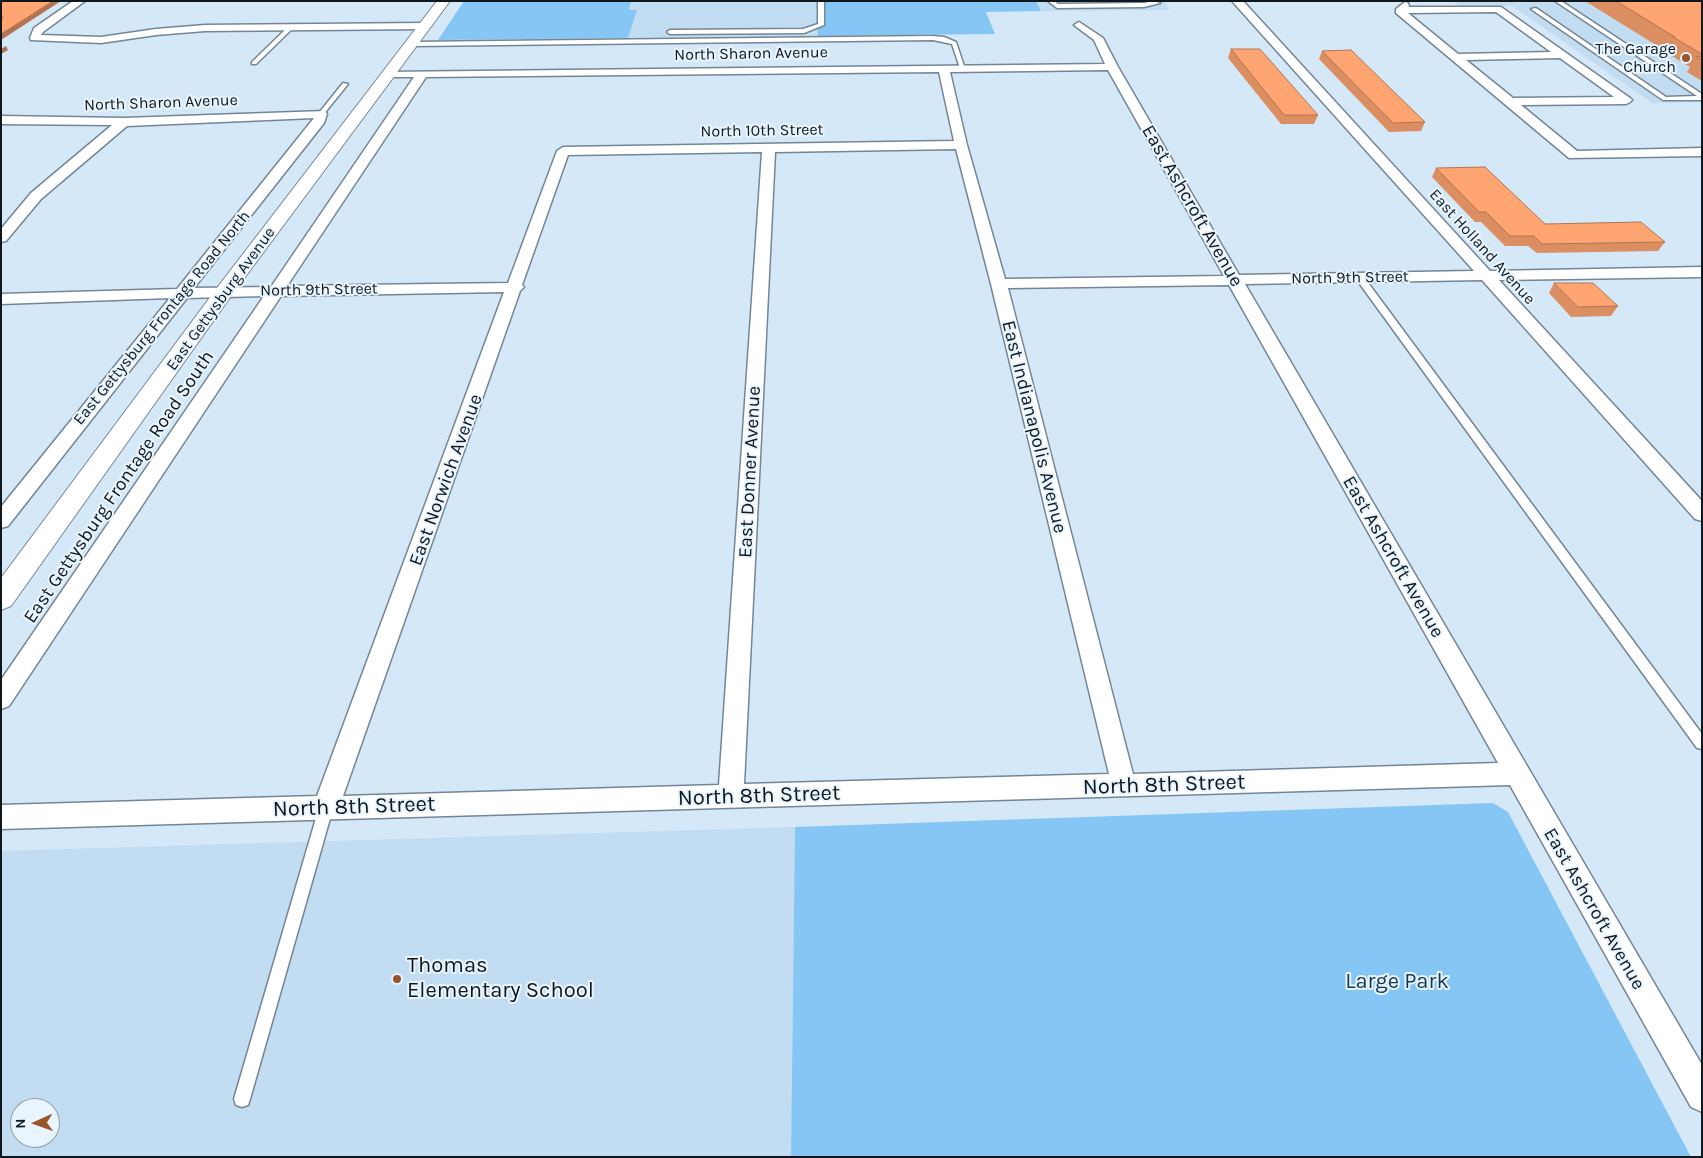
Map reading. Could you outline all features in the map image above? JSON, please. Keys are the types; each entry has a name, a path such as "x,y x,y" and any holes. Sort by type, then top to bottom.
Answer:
{"street":[{"path":"80,1 38,30 35,38 101,40 183,29 426,26"},
{"name":"East Gettysburg Avenue","path":"1,599 224,292 444,1"},
{"name":"East Holland Avenue","path":"1237,1 1483,275 1702,514"},
{"path":"1510,102 1626,100 1498,9 1404,6 1400,11 1574,155 1589,167 1645,166"},
{"name":"East Ashcroft Avenue","path":"1079,25 1098,38 1112,67 1702,1096"},
{"path":"1456,57 1563,56"},
{"name":"North Sharon Avenue","path":"390,74 1112,67"},
{"name":"East Indianapolis Avenue","path":"954,68 961,145 999,284 1124,786"},
{"name":"East Gettysburg Frontage Road South","path":"1,699 422,74"},
{"name":"North Sharon Avenue","path":"1,120 124,122 321,114"},
{"name":"East Gettysburg Frontage Road North","path":"1,521 320,120 321,114"},
{"path":"1,238 36,196 70,164 124,122"},
{"name":"North 10th Street","path":"564,151 961,145"},
{"name":"East Donner Avenue","path":"731,797 769,147"},
{"name":"East Norwich Avenue","path":"326,808 564,151"},
{"path":"1574,155 1702,152"},
{"name":"North 9th Street","path":"999,284 1702,272"},
{"name":"North 9th Street","path":"1,299 224,292 516,287"},
{"name":"North 8th Street","path":"1,817 1517,774"}],"lane":[{"path":"670,32 804,31 821,25 820,1"},
{"path":"1050,1 1057,6 1144,5 1156,3 1155,1"},
{"path":"1557,1 1702,97"},
{"path":"1534,9 1665,99 1702,97"},
{"path":"254,63 290,27"},
{"path":"413,44 932,38 944,39 954,43 954,68"},
{"path":"321,114 345,84"},
{"path":"1360,278 1702,744"},
{"path":"242,1099 326,808"}],"shaded area":[{"path":"631,1 817,1 818,36 628,38 637,10 628,10"},
{"path":"1036,1 1164,1 1170,10 1041,11"},
{"path":"1452,1 1702,1 1702,102 1652,103 1512,6 1459,6"},
{"name":"Thomas Elementary School","path":"795,827 791,1157 1,1157 1,851"}],"green space":[{"path":"464,1 631,1 629,10 637,10 628,38 438,40"},
{"path":"817,1 1036,1 1041,11 986,12 995,34 818,36"},
{"name":"Large Park","path":"1493,803 1508,812 1691,1157 791,1157 795,827"}],"building":[{"path":"1,1 53,1 1,34 1,20 3,18 1,15"},
{"path":"1616,1 1702,1 1702,54 1673,37 1675,37"},
{"path":"1231,49 1260,49 1318,115 1284,115"},
{"path":"1351,50 1425,122 1393,123 1322,51"},
{"path":"1485,167 1545,224 1641,222 1665,242 1542,244 1534,236 1510,236 1486,212 1479,212 1436,168"},
{"path":"1554,283 1593,283 1618,306 1578,307"}],"place":[{"name":"The Garage Church","path":"1686,58"},
{"name":"Thomas Elementary School","path":"397,979"}]}
